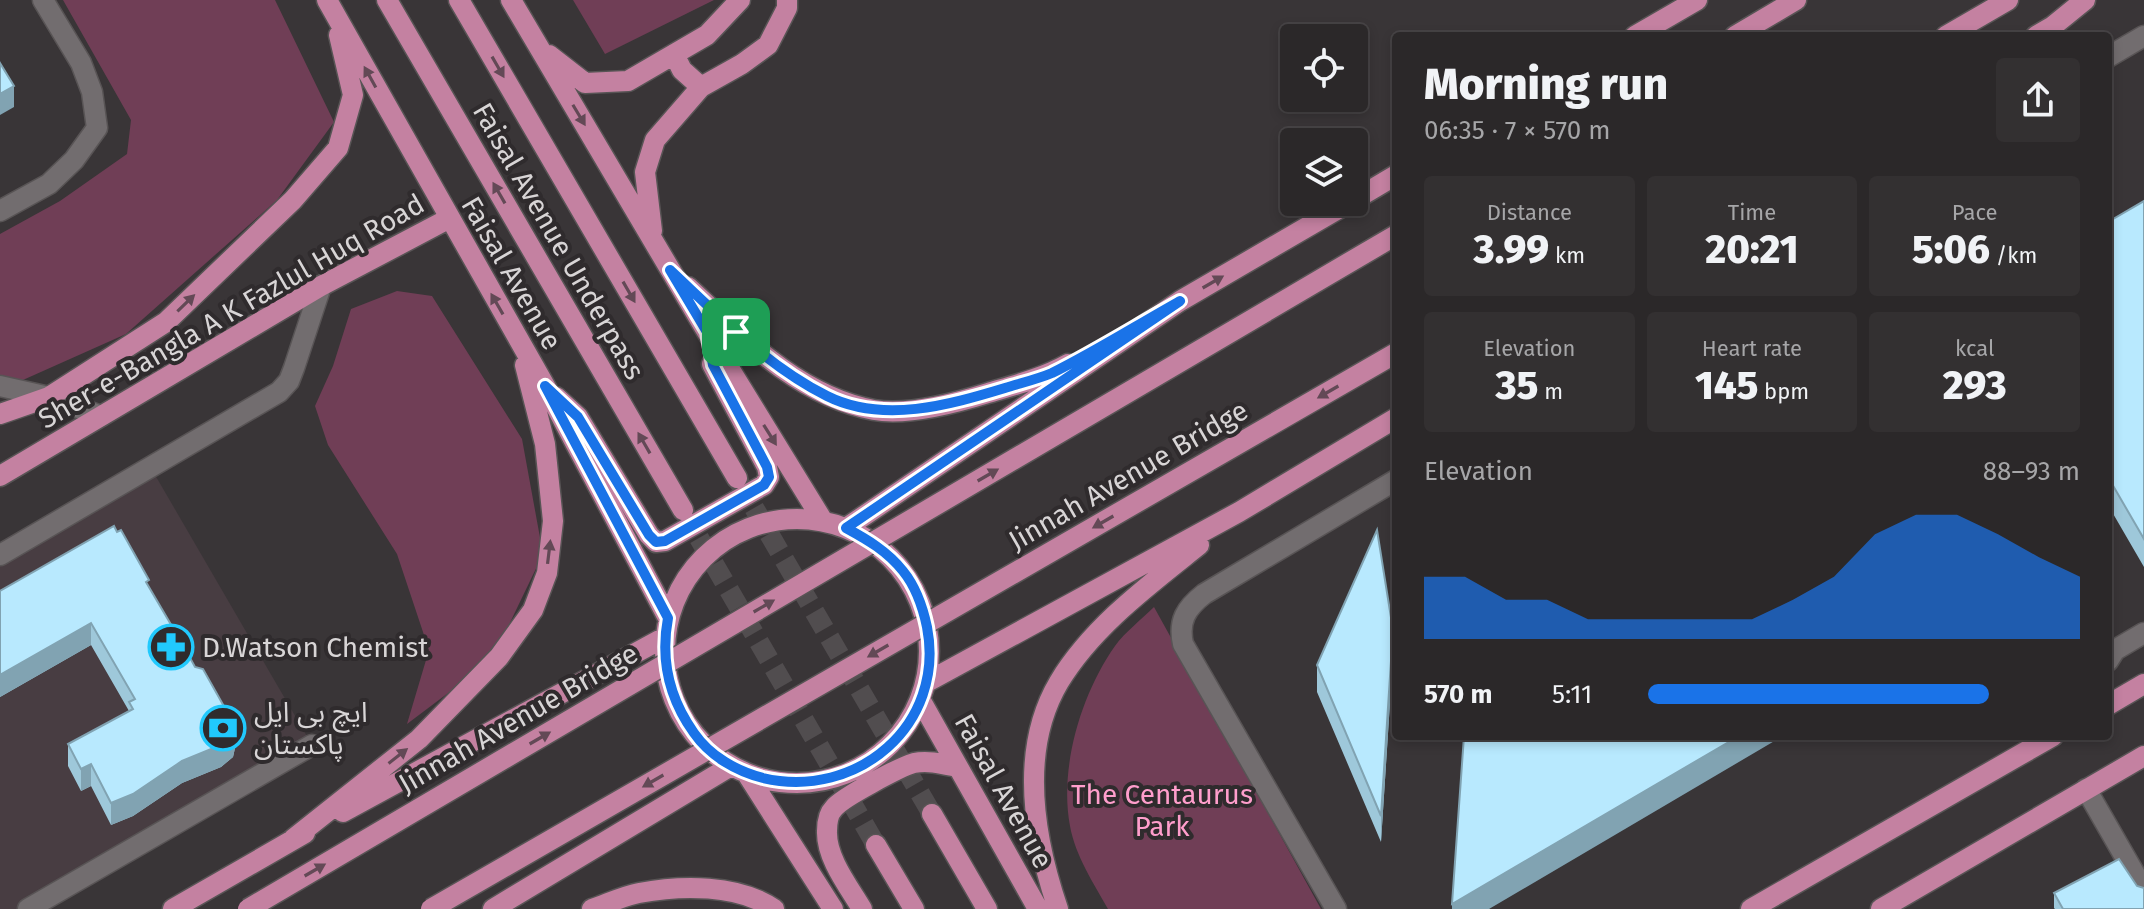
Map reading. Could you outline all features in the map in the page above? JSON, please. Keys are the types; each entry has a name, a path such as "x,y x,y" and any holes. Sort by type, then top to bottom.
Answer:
{"main road":[{"name":"Faisal Avenue Underpass","path":"387,0 683,510"},
{"name":"Faisal Avenue Underpass","path":"459,0 737,478"},
{"path":"511,0 707,332 823,521"},
{"path":"539,48 585,83 628,81 707,35 740,0"},
{"path":"653,240 645,172 655,140 701,87 768,45 787,8 787,0"},
{"path":"1642,32 1697,0"},
{"path":"1742,32 1796,0"},
{"path":"2043,32 2085,0"},
{"path":"1953,32 2004,2"},
{"name":"Faisal Avenue","path":"330,5 448,219 545,386 666,628"},
{"name":"Sher-e-Bangla A K Fazlul Huq Road","path":"0,414 49,397 166,322 293,200 338,148 353,95 330,5"},
{"path":"674,54 682,70 701,87"},
{"path":"1368,192 1392,177"},
{"path":"670,270 736,332 793,377 830,398 876,410 918,409 971,398 1050,374 1326,216"},
{"name":"Sher-e-Bangla A K Fazlul Huq Road","path":"0,476 321,286 448,219"},
{"name":"Jinnah Avenue Bridge","path":"248,909 1392,237"},
{"path":"846,528 1180,301"},
{"path":"545,386 578,417 649,535 656,542 665,541 764,485 769,477 767,467 713,365 707,332"},
{"path":"293,839 419,739 499,657 533,610 547,573 553,521 545,444 520,345"},
{"name":"Jinnah Avenue Bridge","path":"431,909 1392,355"},
{"path":"924,692 1239,512 1392,420"},
{"path":"1058,909 1043,865 1034,815 1035,757 1045,712 1059,683 1098,632 1157,578 1239,512"},
{"path":"783,519 823,521 846,528 879,546 905,574 923,607 930,644 924,692 899,736 868,764 829,780 788,783 739,770 701,743 679,712 666,676 666,628 684,581 710,551 744,529 783,519"},
{"path":"173,909 666,628"},
{"path":"2112,703 2144,684"},
{"name":"Faisal Avenue","path":"924,692 957,767 1038,909"},
{"path":"1751,909 2046,740"},
{"path":"1881,909 2144,756"},
{"path":"862,909 835,861 827,836 828,820 834,807 892,772 916,763 957,767"},
{"path":"493,909 739,770"},
{"path":"739,770 833,909"},
{"path":"932,814 987,909"},
{"path":"876,845 914,909"},
{"path":"592,909 638,893 678,888 743,895 774,909"}],"street":[{"path":"0,211 49,184 74,160 97,128 92,92 81,63 43,0"},
{"path":"2112,55 2144,36"},
{"path":"0,555 279,392 289,381 321,286"},
{"path":"0,386 49,397 101,416"},
{"path":"1336,909 1183,644 1180,632 1182,618 1189,606 1204,594 1392,482"},
{"path":"2112,655 2144,633"},
{"path":"28,909 312,745"},
{"path":"2086,789 2144,890"}],"shaded area":[{"path":"151,468 312,745 28,909 0,909 0,555"}],"green space":[{"path":"63,0 275,0 334,122 277,200 126,334 5,388 0,386 0,234 60,201 127,154 131,120"},
{"path":"573,0 714,0 605,54"},
{"path":"397,291 432,296 522,439 543,554 492,660 407,724 429,650 397,554 328,445 315,406 333,366 351,309"},
{"name":"The Centaurus Park","path":"1154,607 1321,909 1108,909 1091,879 1070,826 1067,804 1070,756 1083,709 1103,665 1119,641"}],"building":[{"path":"0,63 14,86 0,94"},
{"path":"2144,201 2144,539 2112,484 2112,220"},
{"path":"114,526 117,532 121,530 149,580 146,582 195,667 203,669 235,726 233,735 221,745 182,761 133,794 111,803 91,764 81,769 68,744 133,709 129,702 135,699 91,623 0,675 0,591"},
{"path":"1377,530 1392,624 1381,816 1317,665"},
{"path":"1464,740 1732,740 1452,904"},
{"path":"2119,859 2137,886 2144,888 2144,909 2063,909 2054,893"}],"tunnel":[{"path":"739,482 932,814"},
{"path":"684,512 876,845"}],"place":[{"name":"D.Watson Chemist","path":"171,647"},
{"name":"ایچ بی ایل پاکستان","path":"223,728"}],"route":[{"path":"670,270 736,332 793,377 830,398 876,410 918,409 971,398 1050,374 1180,301 846,528 879,546 905,574 923,607 930,644 927,682 921,701 899,736 868,764 829,780 788,783 747,774 701,743 679,712 666,676 668,618 545,386 578,417 649,535 656,542 665,541 764,485 769,477 767,467 713,365 707,332 670,270"}]}
